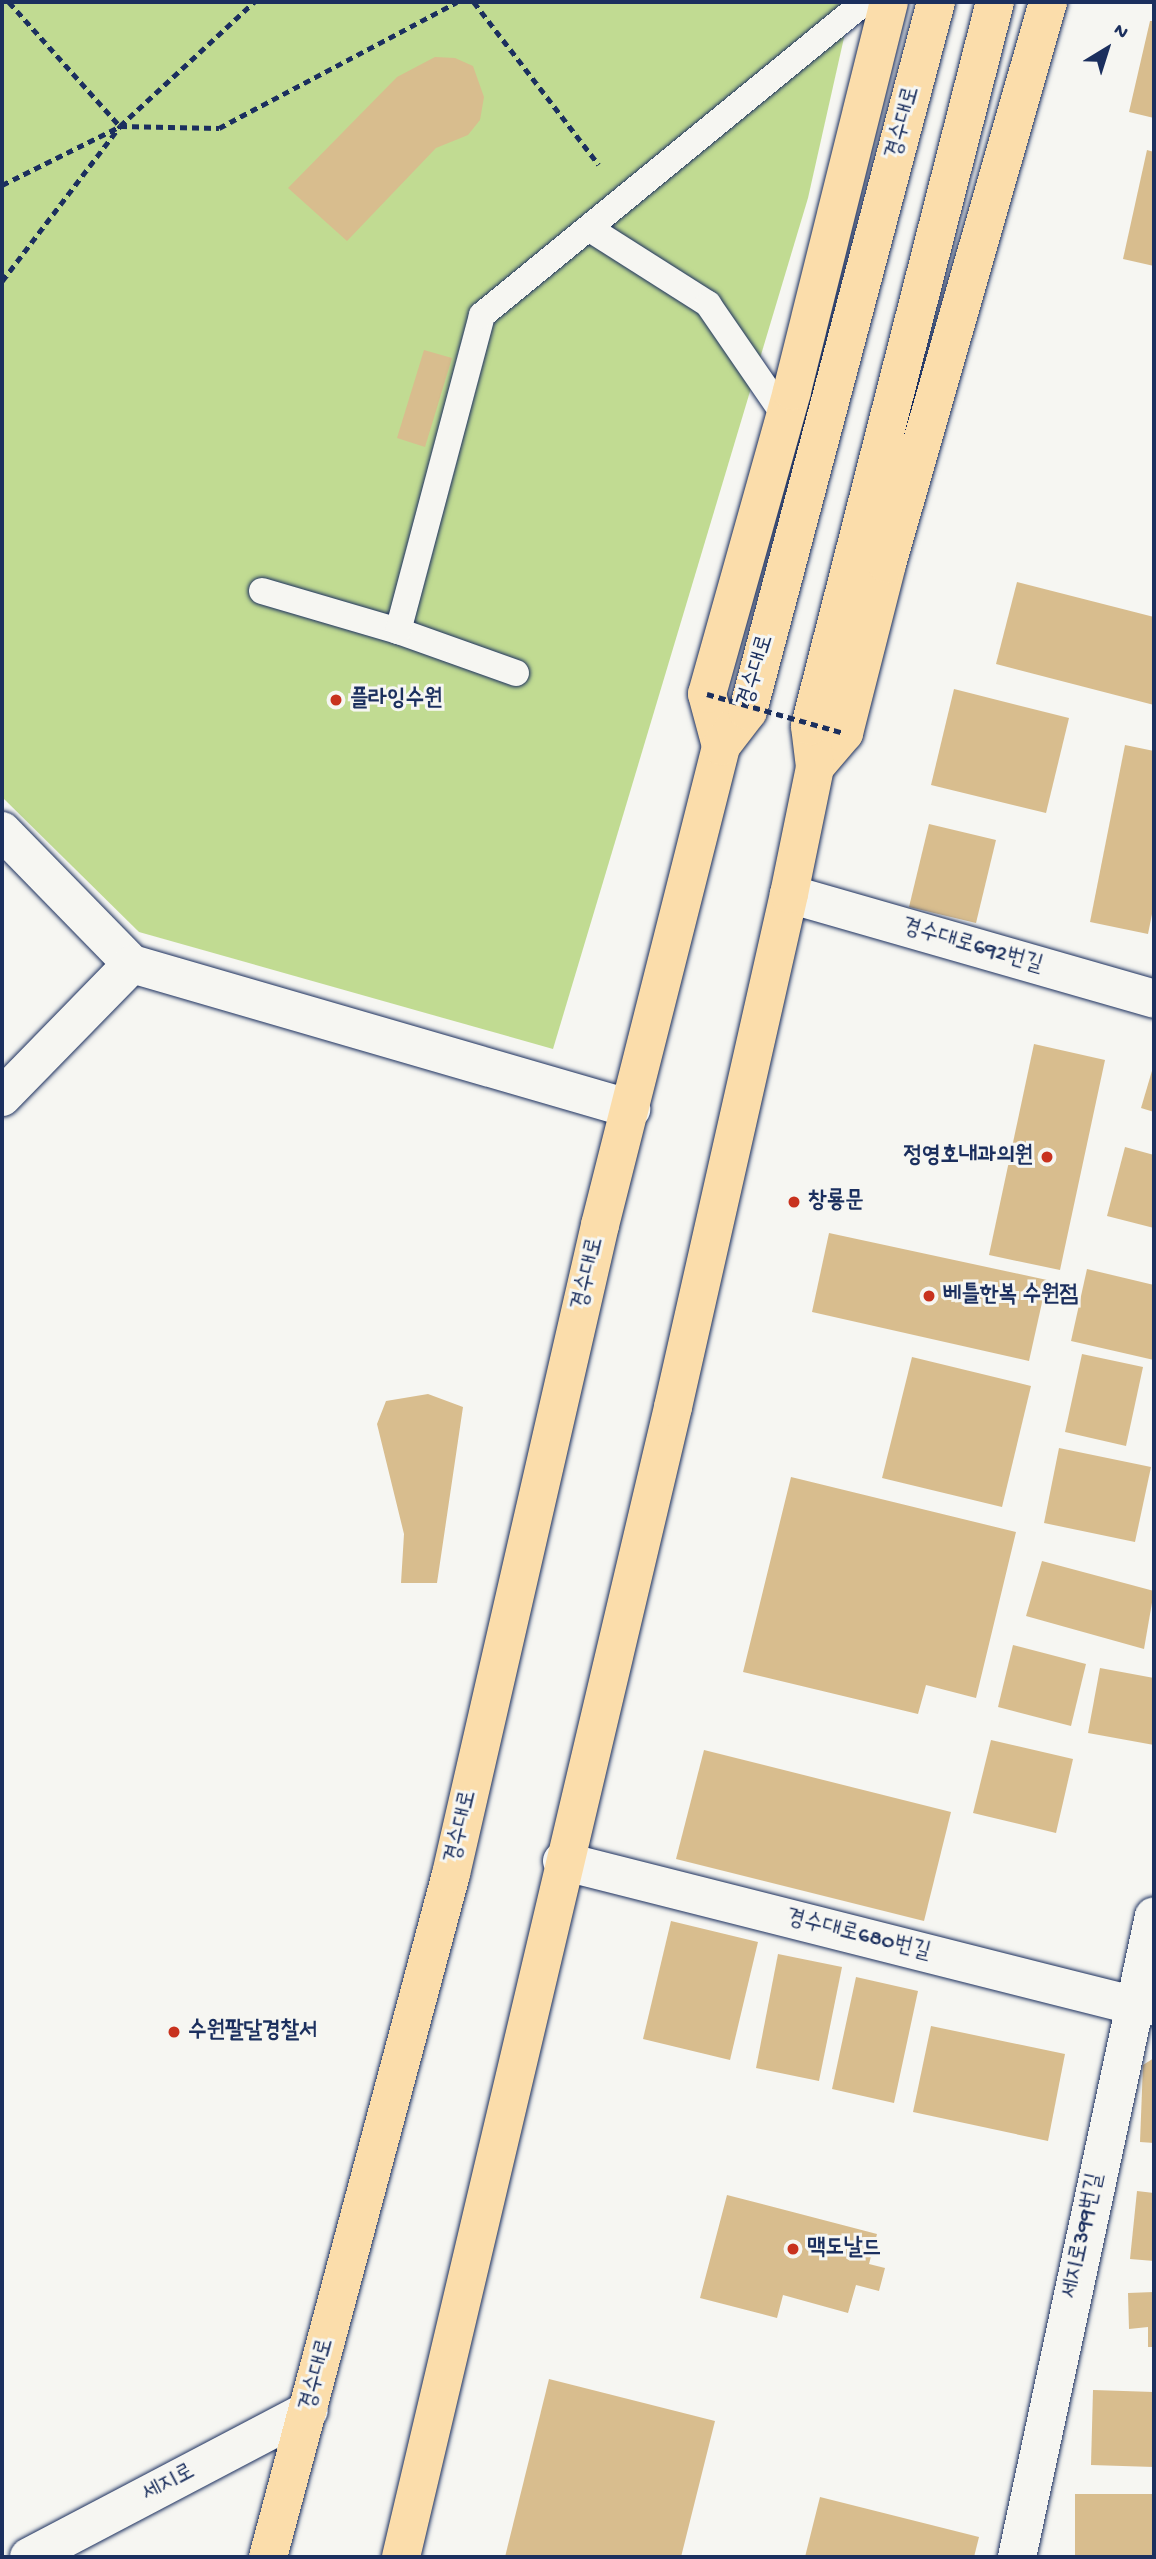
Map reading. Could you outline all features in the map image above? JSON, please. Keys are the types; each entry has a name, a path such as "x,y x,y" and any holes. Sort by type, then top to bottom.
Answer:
{"main road":[{"path":"721,746 707,694 785,416 890,2"},
{"name":"경수대로","path":"268,2557 451,1874 631,1109 721,746 748,711 936,2"},
{"path":"401,2557 562,1861 673,1407 789,894 815,767 810,726 995,2"},
{"path":"815,767 844,733 887,564 1048,2"}],"street":[{"path":"2,831 132,964 631,1109"},
{"name":"경수대로692번길","path":"789,894 1154,999"},
{"path":"2,1097 132,964"},
{"name":"경수대로680번길","path":"562,1861 1143,2006"},
{"name":"세지로399번길","path":"1017,2557 1143,2006 1154,1916"},
{"name":"세지로","path":"29,2557 309,2410"}],"lane":[{"path":"398,631 482,315 865,2"},
{"path":"590,229 708,304 785,416"},
{"path":"262,590 398,631 516,673"}],"path":[{"path":"9,2 120,126"},
{"path":"2,281 120,126 254,2"},
{"path":"2,185 120,126 219,128 457,2"},
{"path":"474,2 625,200"},
{"path":"707,694 844,733"}],"green space":[{"path":"2,2 852,2 808,198 553,1049 139,932 2,797"}],"building":[{"path":"1150,21 1154,21 1154,118 1129,112"},
{"path":"435,57 455,58 473,66 484,97 480,120 468,135 436,148 347,241 288,188 397,77"},
{"path":"1147,150 1154,152 1154,266 1123,259"},
{"path":"424,350 452,358 425,447 397,438"},
{"path":"1017,582 1154,617 1154,705 996,664"},
{"path":"954,689 1069,718 1046,813 931,785"},
{"path":"1125,745 1154,751 1154,904 1148,934 1090,922"},
{"path":"929,824 996,840 976,923 909,907"},
{"name":"정영호내과의원","path":"1034,1044 1105,1060 1060,1270 989,1255"},
{"path":"1154,1064 1154,1112 1141,1108"},
{"path":"1125,1147 1154,1155 1154,1228 1107,1216"},
{"name":"베틀한복 수원점","path":"829,1233 1047,1280 1029,1361 812,1312"},
{"path":"1087,1269 1154,1285 1154,1360 1071,1341"},
{"path":"1082,1354 1143,1367 1126,1446 1065,1432"},
{"path":"912,1357 1031,1386 1002,1507 882,1478"},
{"path":"428,1394 463,1407 437,1583 401,1583 404,1534 377,1424 386,1401"},
{"path":"1059,1448 1151,1467 1135,1542 1044,1523"},
{"path":"791,1477 1016,1532 976,1698 926,1685 918,1714 743,1672"},
{"path":"1042,1561 1154,1591 1144,1649 1026,1616"},
{"path":"1013,1645 1086,1664 1071,1726 998,1707"},
{"path":"1100,1668 1154,1678 1154,1745 1088,1733"},
{"path":"991,1740 1073,1759 1056,1833 973,1813"},
{"path":"704,1750 951,1812 924,1921 676,1859"},
{"path":"671,1921 758,1942 730,2060 643,2039"},
{"path":"778,1954 842,1967 819,2081 756,2068"},
{"path":"856,1977 918,1991 894,2103 832,2089"},
{"path":"931,2026 1065,2054 1048,2141 913,2112"},
{"path":"1154,2058 1154,2143 1140,2142 1143,2065"},
{"path":"1137,2191 1154,2193 1154,2261 1130,2259"},
{"name":"맥도날드","path":"727,2195 877,2234 869,2264 885,2268 879,2291 856,2285 848,2313 783,2295 777,2318 700,2298"},
{"path":"1154,2292 1154,2347 1148,2347 1148,2327 1129,2329 1128,2293"},
{"path":"549,2379 715,2421 681,2557 505,2557"},
{"path":"1093,2390 1154,2392 1154,2467 1091,2465"},
{"path":"1075,2494 1154,2494 1154,2557 1075,2557"},
{"path":"820,2497 979,2537 974,2557 805,2557"}],"place":[{"name":"플라잉수원","path":"336,700"},
{"name":"정영호내과의원","path":"1047,1157"},
{"name":"창룡문","path":"794,1202"},
{"name":"베틀한복 수원점","path":"929,1296"},
{"name":"수원팔달경찰서","path":"174,2032"},
{"name":"맥도날드","path":"793,2249"}]}
